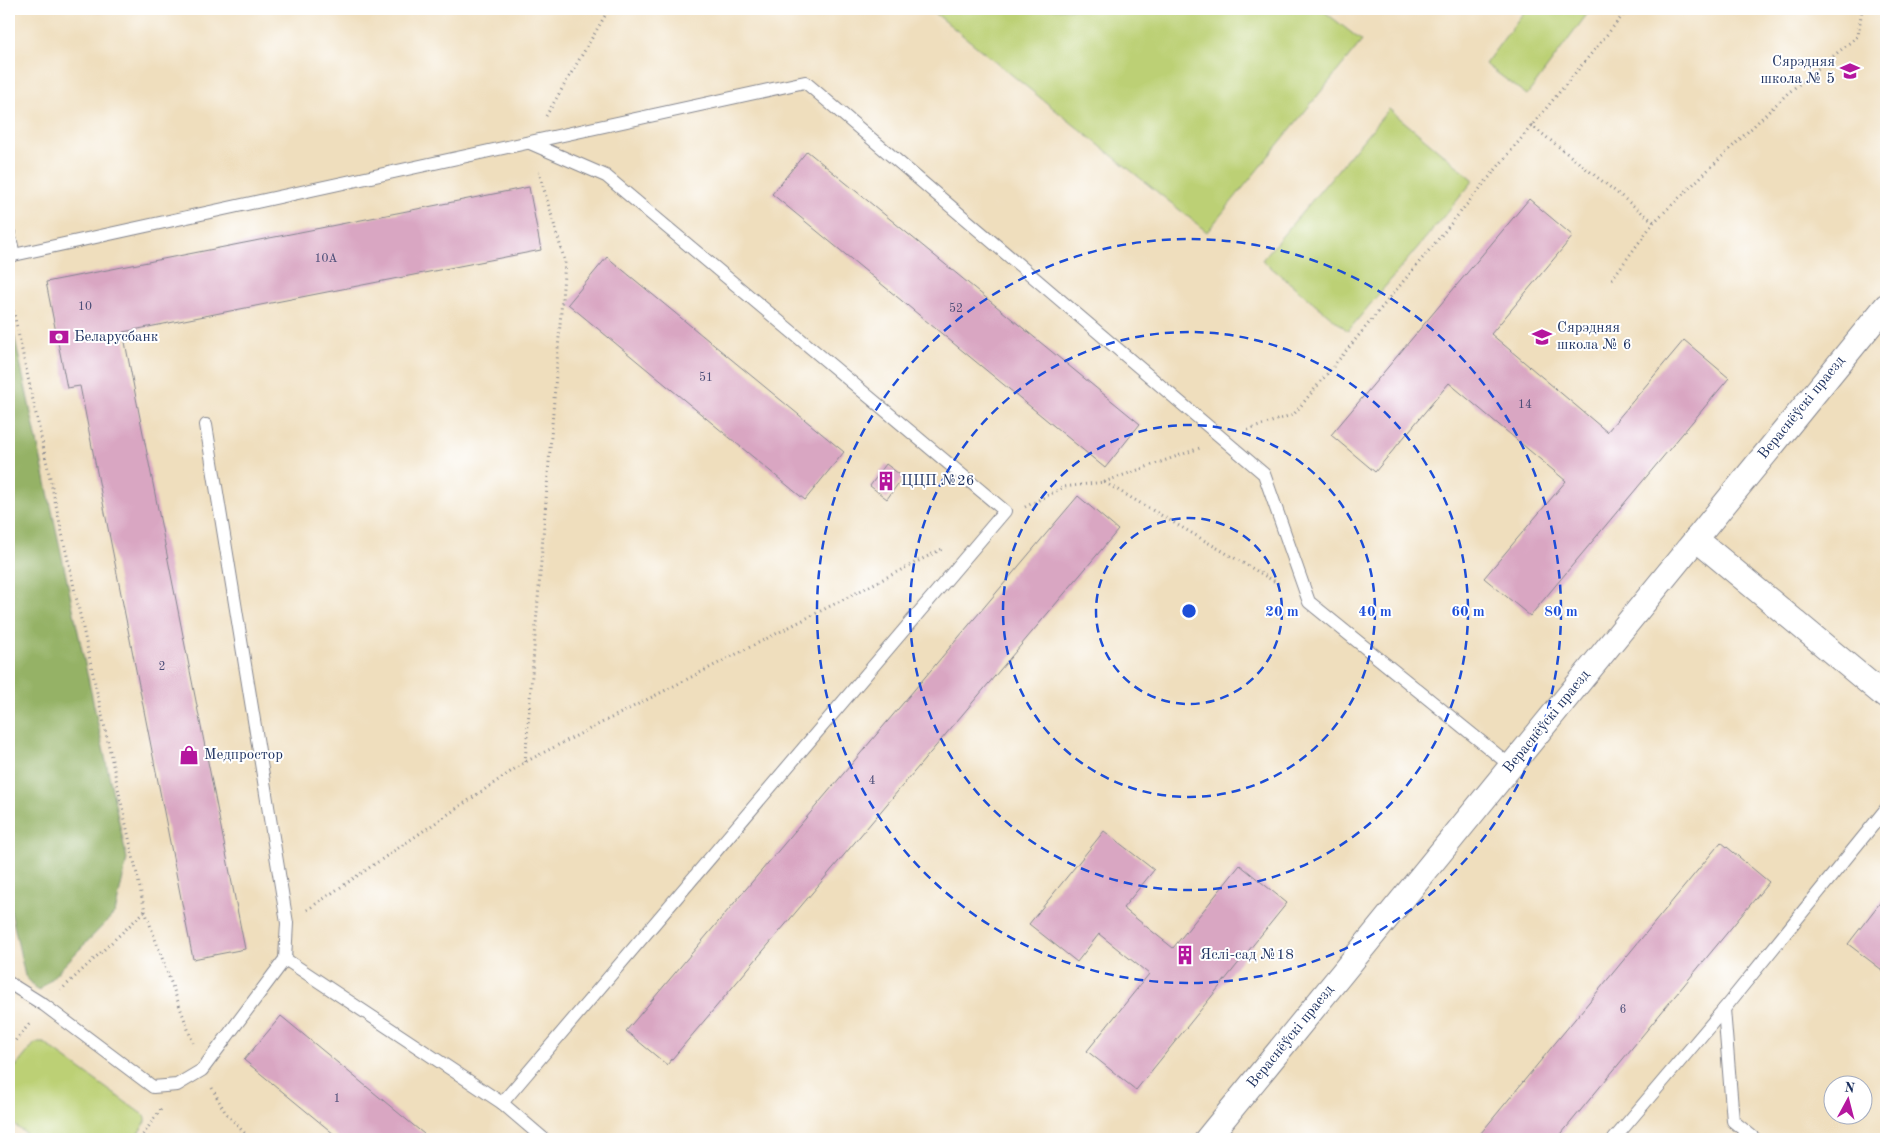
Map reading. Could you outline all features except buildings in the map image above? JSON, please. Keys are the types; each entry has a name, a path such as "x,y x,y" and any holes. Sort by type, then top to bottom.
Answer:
{"street":[{"name":"Вераснёўскі праезд","path":"1207,1139 1886,306"},
{"path":"1696,539 1886,697"}],"lane":[{"path":"9,233 11,256 805,82 1264,474 1309,602 1511,766"},
{"path":"502,1103 1004,511 606,176 530,143"},
{"path":"9,983 44,1005 153,1087 177,1085 202,1070 284,959 288,922 206,425"},
{"path":"1614,1139 1724,1008 1886,809"},
{"path":"284,959 502,1103 544,1139"},
{"path":"1724,1008 1733,1121 1754,1139"}],"path":[{"path":"525,762 565,262 530,143 609,9"},
{"path":"996,522 1064,487 1104,482 1294,414 1628,9"},
{"path":"1612,279 1654,222 1788,93 1858,36 1862,9"},
{"path":"1531,125 1654,222"},
{"path":"9,291 145,911 202,1070 224,1112 250,1139"},
{"path":"1104,482 1309,602"},
{"path":"288,922 525,762 942,549"},
{"path":"9,1048 44,1005 145,911"},
{"path":"140,1139 177,1085"}],"green space":[{"path":"930,9 1321,9 1362,41 1207,232"},
{"path":"1526,9 1591,9 1527,95 1485,64"},
{"path":"1389,109 1474,180 1348,331 1262,260"},
{"path":"9,311 127,859 115,913 39,991 25,976 9,902"},
{"path":"35,1043 44,1043 146,1117 146,1122 134,1139 33,1139 9,1121 9,1075"}],"place":[{"name":"Сярэдняя школа № 5","path":"1850,71"},
{"name":"Беларусбанк","path":"59,337"},
{"name":"Сярэдняя школа № 6","path":"1542,337"},
{"name":"ЦЦП №26","path":"886,481"},
{"name":"Медпростор","path":"189,755"},
{"name":"Яслі-сад №18","path":"1185,955"}]}
